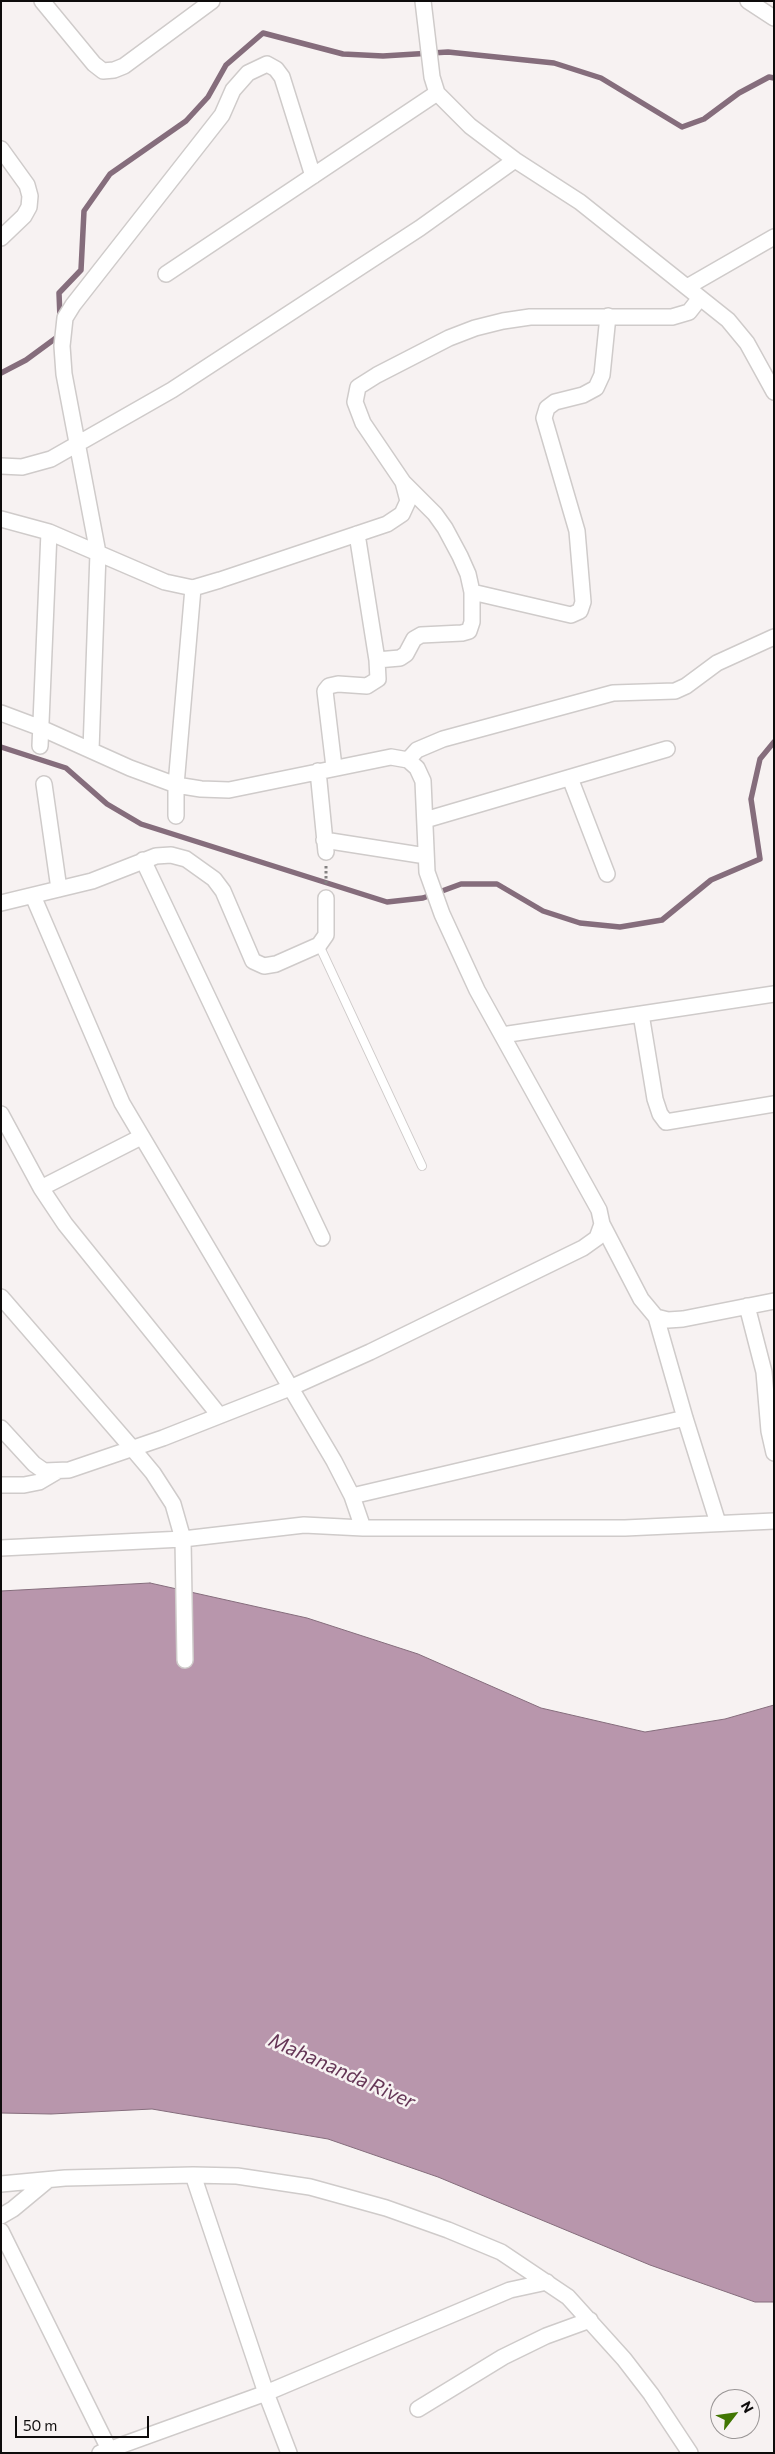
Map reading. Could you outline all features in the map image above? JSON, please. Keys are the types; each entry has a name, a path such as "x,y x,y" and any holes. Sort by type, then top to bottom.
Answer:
{"street":[{"path":"42,1 94,64 103,71 114,70 124,66 212,1"},
{"path":"423,1 432,77 437,93 470,126 515,160 580,202 728,320 747,344 774,392"},
{"path":"748,1 774,18"},
{"path":"91,750 98,553 64,364 62,346 66,318 78,299 222,115 233,90 248,73 267,64 276,68 314,176"},
{"path":"166,274 437,93"},
{"path":"1,150 27,185 30,196 29,207 24,216 1,238"},
{"path":"1,466 36,465 172,390 412,234 515,160"},
{"path":"686,287 774,237"},
{"path":"377,660 400,658 406,654 414,639 421,635 469,631 472,622 472,592 468,574 445,528 403,482 363,423 355,402 358,387 449,338 475,328 530,317 608,316 672,318 689,312 700,298"},
{"path":"472,592 571,615 580,611 583,602 577,531 544,418 547,408 555,402 583,395 596,388 602,375 608,316"},
{"path":"1,519 49,532 166,582 193,588 386,524 402,514 408,501 403,482"},
{"path":"40,746 49,532"},
{"path":"334,767 324,691 329,686 338,684 366,686 374,684 378,679 377,660 357,534"},
{"path":"176,816 176,786 193,588"},
{"path":"408,760 417,750 442,739 613,693 675,691 686,686 717,663 774,637"},
{"path":"1,713 41,728 176,786 229,790 390,757 408,760 417,768 423,781 426,864 442,914 476,990 598,1210 602,1224 641,1299 656,1317 718,1523"},
{"path":"425,820 667,749"},
{"path":"318,771 325,846 426,864"},
{"path":"570,778 607,874"},
{"path":"44,784 59,889"},
{"path":"1,902 92,881 142,860 172,851 214,879 230,907 253,961 264,966 276,964 319,945 326,935 326,898"},
{"path":"142,860 322,1238"},
{"path":"33,896 101,1058 141,1137 334,1461 352,1496 363,1528"},
{"path":"502,1035 774,994"},
{"path":"641,1014 655,1099 660,1114 666,1122 774,1104"},
{"path":"1,1114 41,1188 65,1224 219,1415"},
{"path":"41,1188 141,1137"},
{"path":"1,1428 34,1464 44,1471 69,1470 290,1388 370,1352 583,1248 597,1238 602,1224"},
{"path":"1,1297 153,1473 173,1504 183,1539 185,1660"},
{"path":"656,1317 668,1320 683,1319 774,1301"},
{"path":"747,1306 764,1372 769,1431 774,1453"},
{"path":"352,1496 685,1418"},
{"path":"1,1485 24,1485 38,1482 56,1472"},
{"path":"1,1548 183,1539 287,1526 363,1528 625,1528 774,1521"},
{"path":"193,2175 266,2392 289,2453"},
{"path":"1,2184 65,2178 193,2175 236,2176 310,2188 386,2208 448,2230 501,2252 568,2297 590,2320 651,2394 690,2453"},
{"path":"1,2216 13,2209 48,2180"},
{"path":"1,2231 105,2451 266,2392 510,2290 548,2282"},
{"path":"418,2409 503,2357 546,2336 590,2320"}],"lane":[{"path":"319,945 422,1166"}],"path":[{"path":"325,846 326,898"}],"water":[{"name":"Mahananda River","path":"150,1583 307,1618 418,1654 541,1708 645,1732 725,1719 774,1705 774,2302 755,2302 650,2265 438,2177 328,2139 152,2109 51,2114 1,2113 1,1591"}],"waterway":[{"path":"60,318 59,293 81,270 84,211 110,174 186,121 208,97 226,65 263,33 343,54 383,56 448,52 554,63 601,78 682,127 704,119 739,93 769,77 774,78"},
{"path":"1,373 26,360 60,335"},
{"path":"1,747 66,768 107,804 141,824 387,902 423,898 461,884 497,884 543,911 580,923 620,927 662,920 711,880 760,859 751,799 760,759 774,742"}]}
